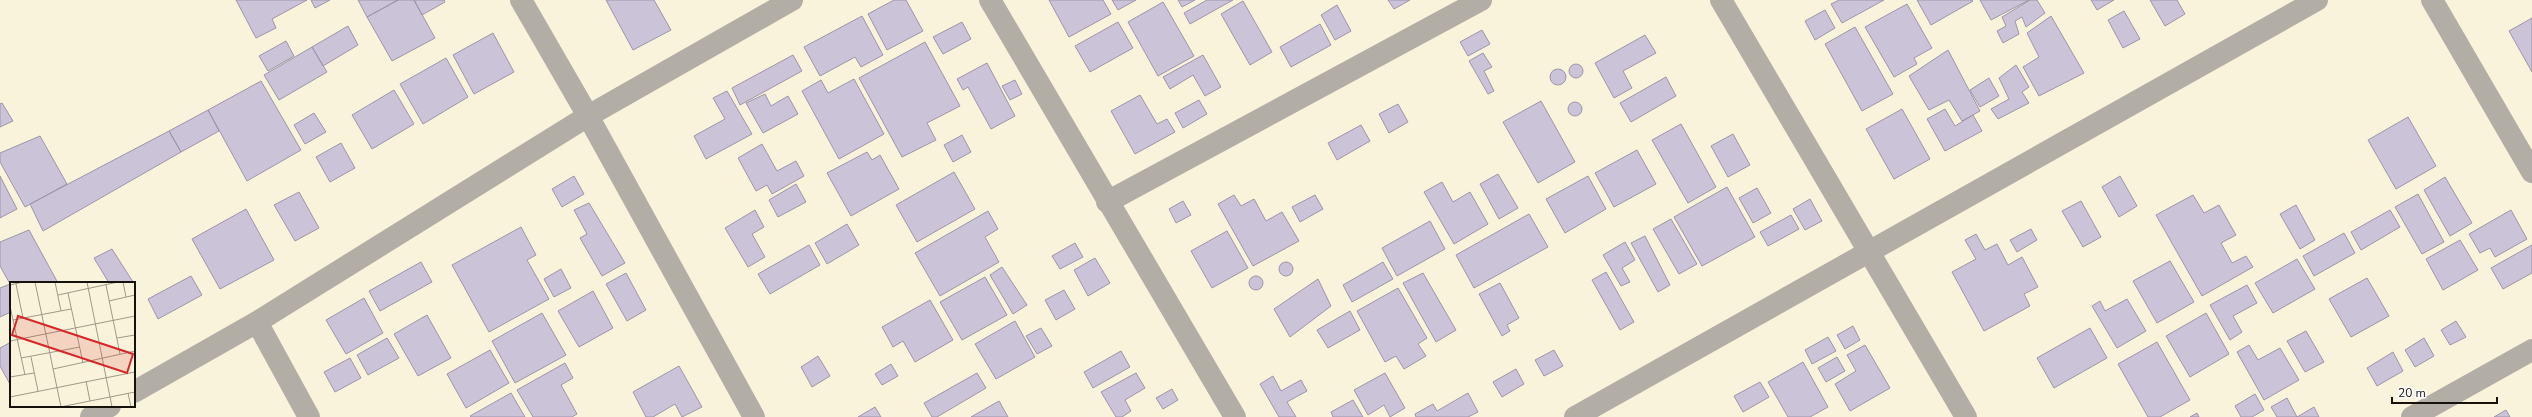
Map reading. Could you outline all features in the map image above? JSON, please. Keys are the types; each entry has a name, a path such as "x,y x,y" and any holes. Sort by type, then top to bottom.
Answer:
{"street":[{"path":"521,0 588,116 754,417"},
{"path":"135,391 257,322 588,116 792,0"},
{"path":"990,0 1107,202 1235,417"},
{"path":"1107,202 1481,0"},
{"path":"1721,0 1966,417"},
{"path":"1575,417 2317,0"},
{"path":"2432,0 2532,172"},
{"path":"257,322 309,417"},
{"path":"2421,415 2532,350"},
{"path":"91,417 108,407"}],"building":[{"path":"236,0 307,0 272,19 276,28 256,38"},
{"path":"311,0 330,0 315,8"},
{"path":"358,0 398,0 367,17"},
{"path":"398,0 414,0 435,38 392,61 367,17"},
{"path":"414,0 444,0 445,2 422,15"},
{"path":"606,0 654,0 671,30 633,50"},
{"path":"894,0 906,0 923,31 887,50 868,14"},
{"path":"1049,0 1103,0 1111,14 1069,37"},
{"path":"1112,0 1136,0 1118,10"},
{"path":"1178,0 1195,0 1182,7"},
{"path":"1207,0 1233,0 1190,24 1184,13"},
{"path":"1388,0 1410,0 1394,9"},
{"path":"1839,0 1884,0 1842,23 1831,4"},
{"path":"1917,0 1972,0 1973,1 1931,25"},
{"path":"1980,0 2029,0 1991,20"},
{"path":"2030,0 2037,0 2045,13 2026,27 2022,17 2015,21 2019,34 2003,43 1997,31 2006,26 2002,17"},
{"path":"2091,0 2114,0 2097,10"},
{"path":"2150,0 2177,0 2185,14 2165,26"},
{"path":"1243,1 1272,52 1250,65 1221,14"},
{"path":"1163,2 1194,56 1158,76 1128,22"},
{"path":"1907,4 1932,48 1914,58 1917,64 1894,77 1865,27"},
{"path":"1337,5 1351,31 1335,40 1321,15"},
{"path":"1825,10 1835,28 1815,40 1805,21"},
{"path":"2124,11 2140,39 2123,48 2108,20"},
{"path":"862,16 883,55 861,67 855,57 820,76 804,47"},
{"path":"2051,16 2084,73 2039,96 2023,67 2039,57 2027,33"},
{"path":"2532,18 2532,72 2509,31"},
{"path":"962,22 971,39 943,54 933,37"},
{"path":"1118,22 1133,48 1090,72 1075,46"},
{"path":"1320,24 1331,45 1291,67 1280,47"},
{"path":"348,26 358,45 323,66 312,47"},
{"path":"1855,27 1893,94 1862,111 1825,44"},
{"path":"1482,30 1490,44 1468,56 1460,42"},
{"path":"493,33 514,72 474,94 453,55"},
{"path":"1645,35 1656,53 1623,71 1632,88 1614,98 1595,63"},
{"path":"286,41 294,56 268,71 259,56"},
{"path":"925,42 960,106 927,123 936,140 902,157 859,78"},
{"path":"312,47 327,72 279,100 264,75"},
{"path":"1948,50 1980,111 1962,121 1949,100 1929,110 1909,76"},
{"path":"1483,53 1492,67 1484,71 1494,91 1488,94 1469,61"},
{"path":"793,55 802,71 740,105 732,88"},
{"path":"1203,55 1221,87 1205,96 1193,75 1170,89 1163,77"},
{"path":"446,58 468,97 423,124 400,84"},
{"path":"987,63 1015,116 991,129 968,87 963,90 957,79"},
{"path":"1576,64 1581,66 1583,71 1581,76 1576,78 1571,76 1569,71 1571,66"},
{"path":"2016,65 2029,87 2022,92 2029,103 1998,119 1991,109 2009,99 1999,78"},
{"path":"1558,69 1565,74 1566,77 1561,84 1558,85 1551,80 1550,77 1555,70"},
{"path":"1666,77 1676,96 1631,122 1620,103"},
{"path":"1989,78 1999,96 1980,107 1970,90"},
{"path":"854,79 884,134 839,159 802,91 821,80 828,93"},
{"path":"1015,80 1022,94 1010,100 1002,86"},
{"path":"261,81 301,150 247,181 208,110"},
{"path":"394,90 414,124 372,149 352,115"},
{"path":"727,91 752,134 706,159 694,136 725,119 713,98"},
{"path":"765,94 771,106 788,96 798,114 763,133 746,103"},
{"path":"1140,95 1157,124 1167,119 1175,132 1135,154 1111,111"},
{"path":"1199,100 1207,114 1183,128 1175,113"},
{"path":"1541,101 1575,162 1538,183 1503,122"},
{"path":"1572,102 1578,102 1582,106 1582,112 1578,116 1572,116 1568,112 1568,106"},
{"path":"2,103 13,121 0,127 0,104"},
{"path":"1398,104 1408,122 1389,133 1379,114"},
{"path":"1902,109 1930,159 1894,179 1866,129"},
{"path":"1945,109 1955,126 1973,115 1982,131 1945,151 1927,119"},
{"path":"208,110 219,131 181,152 169,131"},
{"path":"314,113 326,132 305,144 294,125"},
{"path":"2408,117 2436,166 2396,189 2368,140"},
{"path":"1681,124 1716,187 1688,203 1652,140"},
{"path":"1361,125 1370,141 1337,160 1328,143"},
{"path":"169,131 181,152 43,231 30,204"},
{"path":"1733,134 1750,165 1728,177 1711,146"},
{"path":"962,135 971,152 953,162 944,145"},
{"path":"40,136 67,184 25,207 0,162 0,153"},
{"path":"341,143 355,168 330,182 316,157"},
{"path":"762,144 777,171 796,161 804,176 772,194 767,185 756,191 738,158"},
{"path":"1637,150 1656,184 1614,207 1595,173"},
{"path":"867,152 872,160 880,155 899,189 851,216 827,173"},
{"path":"954,172 975,209 917,242 896,205"},
{"path":"1498,174 1518,208 1499,219 1480,184"},
{"path":"0,176 17,209 0,218"},
{"path":"574,176 584,194 562,207 552,189"},
{"path":"1588,176 1606,209 1565,233 1546,199"},
{"path":"2120,176 2137,206 2119,217 2102,187"},
{"path":"2445,177 2472,223 2450,236 2424,190"},
{"path":"1442,182 1453,202 1470,192 1488,224 1454,244 1424,192"},
{"path":"796,184 806,202 778,217 769,200"},
{"path":"1727,187 1755,237 1702,266 1674,217"},
{"path":"1757,188 1771,213 1753,223 1739,198"},
{"path":"299,192 319,228 295,241 274,205"},
{"path":"2418,194 2444,242 2422,254 2395,207"},
{"path":"1234,195 1241,206 1254,199 1266,221 1282,212 1299,241 1253,266 1218,204"},
{"path":"1315,195 1323,209 1300,222 1292,207"},
{"path":"2193,195 2204,213 2219,205 2236,235 2221,243 2232,263 2246,256 2253,267 2202,296 2156,215"},
{"path":"1810,199 1822,221 1805,230 1793,209"},
{"path":"1183,201 1191,215 1176,223 1169,209"},
{"path":"2081,201 2101,237 2083,247 2062,211"},
{"path":"589,203 625,263 602,276 580,238 587,234 574,210"},
{"path":"2296,205 2315,240 2300,249 2280,214"},
{"path":"246,209 274,260 220,289 192,239"},
{"path":"755,210 764,227 752,234 765,257 748,267 725,228"},
{"path":"2390,210 2400,227 2361,250 2351,232"},
{"path":"2511,210 2527,239 2495,257 2490,248 2480,253 2469,234"},
{"path":"988,211 998,229 985,237 999,262 940,296 915,253"},
{"path":"1529,214 1548,247 1474,288 1456,255"},
{"path":"1791,215 1799,229 1768,246 1760,232"},
{"path":"1671,219 1697,264 1679,274 1653,229"},
{"path":"1430,221 1445,249 1397,276 1382,248"},
{"path":"847,224 859,245 827,264 815,243"},
{"path":"521,227 536,255 527,260 549,299 489,332 452,265"},
{"path":"2031,229 2037,240 2017,252 2010,240"},
{"path":"29,230 57,282 10,282 10,284 0,266 0,242"},
{"path":"1227,231 1248,268 1212,288 1191,251"},
{"path":"2344,233 2355,253 2314,276 2303,256"},
{"path":"1976,234 1985,250 1997,244 2008,265 2022,257 2038,287 2024,294 2030,306 1984,331 1952,272 1976,259 1965,240"},
{"path":"1645,236 1670,285 1658,292 1631,243"},
{"path":"2460,240 2478,270 2443,290 2426,259"},
{"path":"1625,242 1635,260 1622,268 1630,282 1621,286 1603,255"},
{"path":"1075,243 1083,257 1060,269 1052,256"},
{"path":"809,245 820,265 770,294 758,274"},
{"path":"2532,245 2532,273 2503,289 2491,268"},
{"path":"112,249 133,282 108,282 94,258"},
{"path":"1095,258 1110,283 1088,296 1074,270"},
{"path":"2297,259 2315,289 2273,313 2255,283"},
{"path":"2170,261 2194,302 2157,323 2133,281"},
{"path":"421,262 432,282 380,311 369,291"},
{"path":"1283,262 1289,262 1293,266 1293,272 1289,276 1283,276 1279,272 1279,266"},
{"path":"1383,262 1393,279 1352,302 1343,285"},
{"path":"1002,267 1027,305 1013,314 990,275"},
{"path":"561,269 571,288 554,297 544,279"},
{"path":"1606,272 1634,322 1620,330 1592,280"},
{"path":"626,273 646,310 627,321 606,284"},
{"path":"1423,273 1456,330 1436,342 1403,283"},
{"path":"191,276 202,295 158,319 148,299"},
{"path":"1253,276 1259,276 1263,280 1263,286 1259,290 1253,290 1249,286 1249,280"},
{"path":"985,277 1007,315 962,340 940,302"},
{"path":"2367,278 2389,316 2351,337 2329,299"},
{"path":"1318,279 1331,306 1290,337 1274,309"},
{"path":"1500,283 1519,318 1507,325 1510,331 1502,336 1479,294"},
{"path":"10,284 10,312 0,317 0,288"},
{"path":"2247,285 2257,303 2233,316 2242,332 2230,340 2210,305"},
{"path":"1398,288 1427,338 1418,344 1426,356 1404,369 1396,356 1385,362 1357,311"},
{"path":"1064,290 1075,309 1056,320 1045,300"},
{"path":"593,291 613,328 579,347 558,311"},
{"path":"364,298 383,333 346,354 326,320"},
{"path":"2127,299 2146,331 2117,348 2092,306 2100,301 2105,311"},
{"path":"930,300 953,340 915,362 903,341 893,347 882,327"},
{"path":"1350,311 1360,330 1328,348 1317,330"},
{"path":"542,313 566,355 515,383 492,341"},
{"path":"2206,313 2229,354 2190,377 2166,336"},
{"path":"427,315 451,358 418,376 394,334"},
{"path":"1015,321 1035,357 996,379 975,344"},
{"path":"2456,321 2466,337 2450,345 2441,330"},
{"path":"1853,326 1860,340 1845,349 1837,335"},
{"path":"1041,328 1052,346 1037,354 1026,336"},
{"path":"2090,328 2107,358 2054,388 2037,358"},
{"path":"2306,331 2324,362 2305,372 2287,341"},
{"path":"1828,337 1836,351 1812,364 1805,350"},
{"path":"387,338 399,358 368,375 357,355"},
{"path":"2424,338 2434,356 2415,367 2405,350"},
{"path":"2157,342 2190,400 2160,417 2148,417 2118,364"},
{"path":"10,343 10,384 0,366 0,348"},
{"path":"1865,345 1890,388 1850,411 1835,384 1856,371 1847,355"},
{"path":"2249,345 2258,360 2280,348 2299,380 2264,400 2237,352"},
{"path":"490,350 509,383 466,408 447,374"},
{"path":"1554,350 1563,366 1544,376 1535,360"},
{"path":"1121,351 1130,367 1093,388 1084,372"},
{"path":"2393,352 2403,371 2377,386 2367,368"},
{"path":"818,356 830,376 812,387 801,367"},
{"path":"1837,357 1845,371 1826,382 1818,368"},
{"path":"350,358 361,378 335,392 324,372"},
{"path":"1803,362 1828,407 1810,417 1788,417 1768,382"},
{"path":"565,363 573,378 561,385 577,414 572,417 533,417 517,390"},
{"path":"891,364 898,376 882,385 875,374"},
{"path":"679,366 702,407 682,417 675,404 653,417 646,417 633,392"},
{"path":"1516,369 1524,384 1502,397 1493,382"},
{"path":"977,373 986,388 937,417 932,417 924,403"},
{"path":"1136,373 1145,388 1125,400 1131,411 1122,417 1116,417 1101,392"},
{"path":"1385,373 1405,408 1390,417 1384,405 1368,415 1354,390"},
{"path":"1273,376 1281,391 1301,380 1307,391 1287,402 1296,417 1279,417 1260,384"},
{"path":"1760,382 1769,397 1743,412 1734,396"},
{"path":"1172,389 1178,400 1163,409 1156,398"},
{"path":"511,393 525,417 470,416"},
{"path":"1468,393 1478,412 1468,417 1416,417 1415,414 1433,404 1437,411"},
{"path":"2255,394 2264,410 2252,417 2241,417 2235,406"},
{"path":"2287,398 2297,417 2277,417 2271,407"},
{"path":"1353,400 1363,417 1333,417 1331,412"},
{"path":"999,401 1008,417 971,417"},
{"path":"875,407 881,417 858,417"},
{"path":"2314,407 2319,417 2297,417"},
{"path":"2506,410 2510,417 2494,417"},
{"path":"2197,413 2199,417 2190,417"}]}
